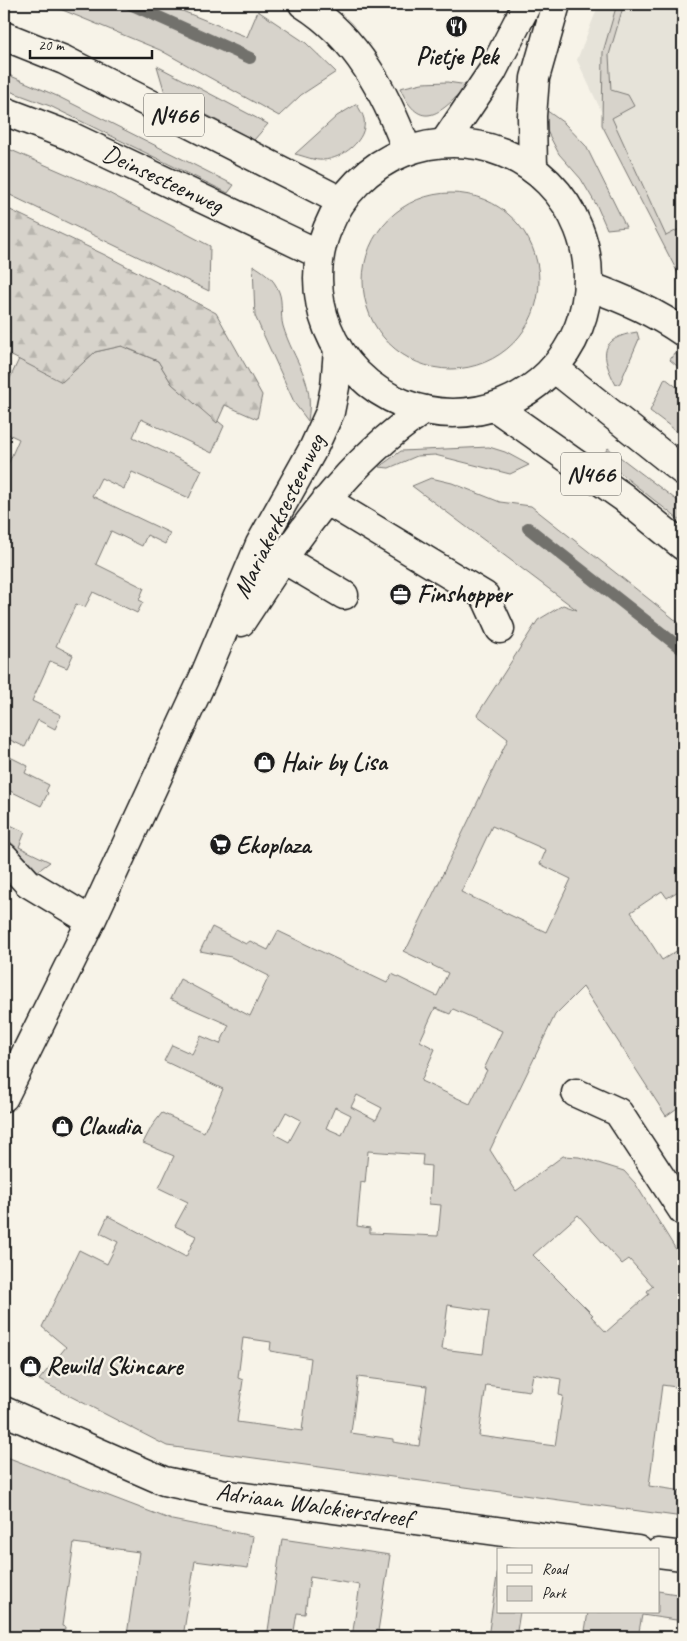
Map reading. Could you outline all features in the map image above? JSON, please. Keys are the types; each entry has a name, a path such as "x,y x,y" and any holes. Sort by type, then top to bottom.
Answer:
{"main road":[{"path":"303,4 334,26 368,68 390,107 407,150"},
{"path":"444,143 492,72 527,4"},
{"path":"533,169 532,116 535,78 556,4"},
{"name":"N466","path":"4,36 64,60 341,201"},
{"name":"Deinsesteenweg","path":"4,111 70,136 319,254"},
{"path":"444,143 475,144 506,153 533,169 553,187 569,208 577,225 587,260 588,286 579,328 568,349 554,368 536,385 516,398 494,407 456,413 424,410 398,402 374,388 354,371 338,349 327,327 320,303 317,278 319,254 327,226 341,201 359,180 374,168 407,150 444,143"},
{"path":"588,286 631,301 683,332"},
{"name":"Mariakerksesteenweg","path":"4,1097 91,921 203,680 271,552 330,412 335,387 338,349"},
{"name":"N466","path":"554,368 683,471"},
{"name":"N466","path":"494,407 616,492 683,546"},
{"name":"Mariakerksesteenweg","path":"271,552 315,512 377,446 424,410"},
{"path":"326,500 485,596 500,629"},
{"path":"271,552 344,595"},
{"path":"4,857 28,883 91,921"},
{"path":"576,1094 618,1112 683,1211"},
{"name":"Adriaan Walckiersdreef","path":"4,1411 164,1481 230,1495 623,1548"},
{"path":"660,1552 683,1556"}],"shaded area":[{"path":"599,4 683,4 683,283 577,60"}],"green space":[{"path":"48,4 165,4 247,37 258,11 306,43 336,72 301,95 279,116 160,50"},
{"path":"617,4 624,4 609,55 611,90 628,95 634,106 612,118 666,236 683,227 683,283 602,125 603,52"},
{"path":"157,66 268,124 254,140 165,93"},
{"path":"4,73 57,96 234,185 228,193 50,106 4,89"},
{"path":"447,82 468,85 441,110 432,114 424,115 416,111 400,88 422,83"},
{"path":"357,104 363,117 364,127 358,141 352,147 338,156 323,160 295,154 337,116"},
{"path":"546,110 564,123 586,146 626,227 607,229 597,206 581,179 559,154 547,131"},
{"path":"4,147 103,190 210,246 209,291 4,192"},
{"path":"460,193 485,199 493,203 519,225 533,247 538,264 538,298 533,315 519,337 507,349 485,363 468,368 442,369 417,363 409,359 383,337 369,315 364,298 363,272 369,247 373,239 395,213 417,199 434,194"},
{"path":"4,207 103,254 216,313 262,395 257,419 225,405 217,423 172,384 158,361 122,346 95,352 62,382 4,352"},
{"path":"253,265 271,279 279,292 283,326 309,393 308,421 295,404 255,316"},
{"path":"637,332 639,339 620,383 616,385 607,365 606,349 609,343 615,339"},
{"path":"121,346 158,361 172,384 224,426 212,453 141,419 133,437 202,470 189,498 132,472 124,489 101,478 92,496 170,533 165,544 147,535 142,546 111,531 96,564 144,588 139,600 143,602 137,613 93,592 85,607 76,604 56,646 73,655 67,668 50,661 32,701 61,715 55,729 38,720 25,747 10,740 4,753 4,468 6,469 19,439 4,432 4,391 19,359 62,381 95,352"},
{"path":"674,353 683,360 683,371 670,360"},
{"path":"665,378 683,392 683,436 650,411"},
{"path":"489,447 505,452 529,465 510,474 435,455 417,456 389,468 379,467 401,451"},
{"path":"608,448 683,505 683,523 601,458"},
{"path":"431,478 452,483 500,502 531,506 683,626 683,888 667,898 662,891 631,912 662,960 683,947 683,1104 666,1116 583,987 555,1015 490,1150 516,1191 563,1156 579,1157 624,1171 635,1183 683,1261 683,1388 662,1385 649,1486 683,1491 683,1517 167,1446 39,1380 66,1347 42,1327 79,1250 107,1264 118,1242 100,1233 108,1216 186,1257 196,1236 175,1226 188,1202 159,1188 174,1156 143,1143 162,1113 204,1132 223,1089 164,1061 172,1045 192,1054 201,1036 220,1044 229,1025 170,999 180,979 250,1016 269,976 231,957 200,951 212,927 246,944 250,941 268,950 278,931 387,983 392,974 437,996 448,973 403,951 408,946 508,739 477,715 538,620 563,605 577,610 412,486","holes":["492,826 546,850 540,864 571,879 546,932 461,892","435,1008 450,1014 453,1009 502,1031 484,1069 487,1070 470,1104 421,1081 435,1049 420,1041","357,1095 382,1108 376,1120 351,1107","335,1107 351,1115 342,1135 326,1128","286,1112 301,1120 289,1142 274,1134","368,1151 423,1155 422,1165 431,1166 429,1204 441,1205 438,1236 370,1233 370,1228 357,1226 361,1182 365,1183","578,1215 622,1264 629,1259 653,1286 647,1291 649,1294 606,1332 591,1316 593,1315 533,1255","448,1305 489,1311 483,1354 442,1349","243,1338 271,1342 270,1351 311,1358 302,1431 237,1422 243,1380 238,1378","533,1374 561,1379 559,1395 563,1396 555,1446 479,1436 486,1385 530,1391","358,1377 427,1386 419,1446 393,1442 393,1439 351,1433"]},
{"path":"4,754 28,766 25,773 49,785 46,791 48,793 41,806 4,788"},
{"path":"4,822 25,832 19,847 50,862 38,871 4,835"},
{"path":"4,1456 172,1520 253,1536 248,1568 195,1561 183,1637 123,1637 124,1634 127,1635 139,1552 74,1543 62,1626 65,1627 64,1637 4,1637"},
{"path":"282,1539 390,1555 378,1631 405,1635 405,1637 352,1637 360,1585 310,1577 305,1614 297,1613 293,1637 267,1637"},
{"path":"497,1576 497,1614 520,1614 516,1637 488,1637"},
{"path":"660,1591 683,1595 683,1621 642,1615 638,1637 584,1637 588,1614 660,1614"}],"waterway":[{"path":"130,4 250,58"},
{"path":"528,528 683,650"}],"place":[{"name":"Pietje Pek","path":"457,27"},
{"name":"Finshopper","path":"401,594"},
{"name":"Hair by Lisa","path":"265,762"},
{"name":"Ekoplaza","path":"220,845"},
{"name":"Claudia","path":"62,1126"},
{"name":"Rewild Skincare","path":"30,1366"}]}
